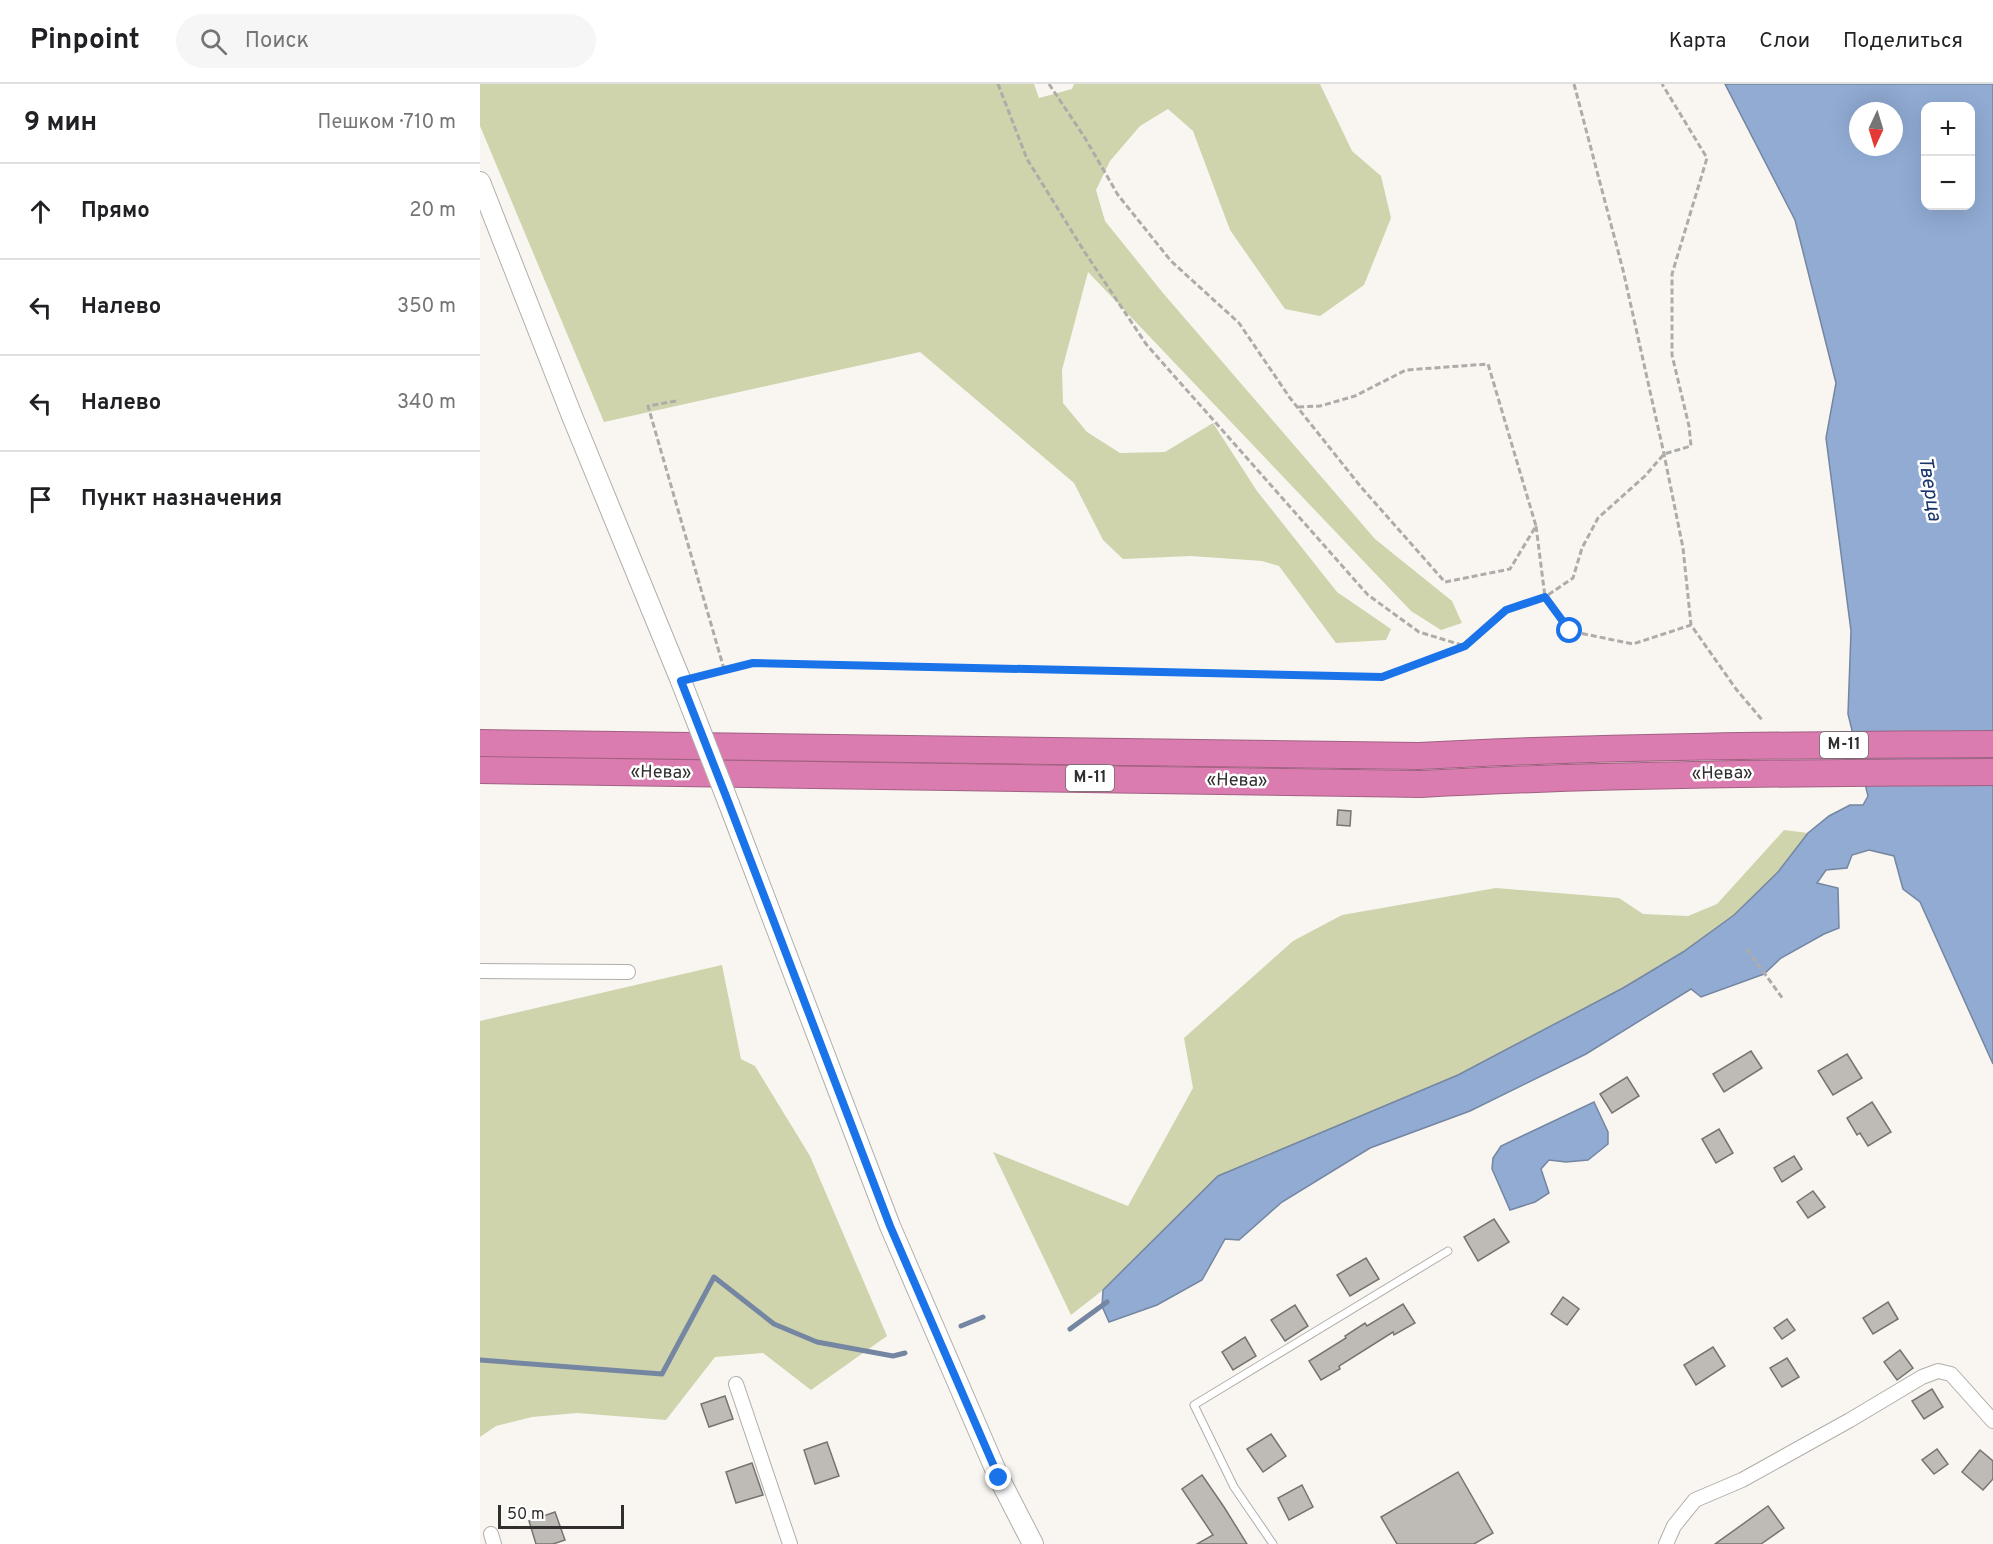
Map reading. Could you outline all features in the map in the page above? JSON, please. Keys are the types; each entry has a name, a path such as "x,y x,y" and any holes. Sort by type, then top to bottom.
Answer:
{"highway":[{"name":"«Нева»","path":"480,743 1419,756 1544,749 1695,745 1993,744"},
{"name":"«Нева»","path":"480,770 1421,784 1700,774 1993,772"}],"main road":[{"path":"480,182 572,416 681,681 890,1226 999,1478 1033,1544"}],"street":[{"path":"480,971 628,972"},
{"path":"1666,1544 1674,1526 1695,1500 1742,1480 1930,1374 1938,1371 1951,1374 1993,1421"},
{"path":"736,1384 790,1544"}],"lane":[{"path":"1273,1544 1234,1487 1194,1405 1448,1251"}],"path":[{"path":"998,84 1027,159 1084,251 1146,344 1368,595 1419,633 1465,646"},
{"path":"1049,84 1085,138 1118,195 1172,261 1239,324 1298,407 1361,487 1445,582 1510,569 1536,526"},
{"path":"1574,84 1623,270 1664,454 1683,548 1691,626 1736,689 1763,721"},
{"path":"681,681 753,663 1382,677 1465,646 1506,610 1545,597 1573,578 1582,548 1598,518 1646,476 1664,454 1691,446 1689,426 1672,355 1672,274 1707,158 1662,84"},
{"path":"1298,407 1320,406 1354,396 1406,370 1488,364 1536,526 1545,597 1570,631 1633,644 1691,626"},
{"path":"676,401 648,406 724,669"},
{"path":"1747,949 1783,999"}],"green space":[{"path":"480,84 1034,84 1039,98 1072,89 1074,84 1320,84 1352,151 1381,176 1391,218 1364,285 1320,316 1285,309 1230,230 1193,131 1168,109 1140,126 1110,161 1096,190 1105,221 1163,293 1375,539 1452,601 1462,623 1441,630 1411,611 1088,272 1062,370 1063,403 1087,432 1120,453 1165,452 1213,423 1257,491 1337,592 1391,629 1386,640 1336,643 1279,566 1262,561 1191,556 1123,559 1103,540 1074,483 920,352 604,422 480,126"},
{"path":"1784,830 1808,833 1778,872 1734,915 1683,952 1623,988 1458,1075 1218,1176 1103,1290 1071,1315 993,1152 1128,1206 1193,1088 1184,1038 1293,941 1342,915 1496,888 1619,898 1643,914 1688,916 1717,904"},
{"path":"722,965 741,1059 755,1066 810,1156 887,1336 811,1390 763,1353 715,1357 666,1420 577,1413 532,1417 496,1426 480,1437 480,1021"}],"water":[{"name":"Тверца","path":"1725,84 1993,84 1993,1064 1920,902 1903,889 1894,856 1869,850 1852,855 1847,868 1826,870 1817,883 1838,888 1839,928 1781,958 1764,974 1701,997 1691,989 1586,1054 1470,1111 1370,1148 1282,1202 1239,1240 1225,1239 1202,1280 1157,1305 1109,1322 1102,1306 1103,1290 1218,1176 1458,1075 1623,988 1683,952 1734,915 1778,872 1808,833 1829,816 1850,805 1863,805 1868,796 1848,714 1851,631 1826,438 1836,383 1795,220"},
{"path":"1594,1102 1608,1132 1608,1144 1588,1160 1566,1162 1549,1160 1541,1169 1549,1193 1535,1202 1510,1210 1492,1169 1493,1158 1501,1146"}],"building":[{"path":"1338,810 1351,811 1350,826 1337,825"},
{"path":"1751,1051 1762,1068 1724,1092 1713,1074"},
{"path":"1847,1054 1862,1078 1833,1095 1818,1071"},
{"path":"1627,1077 1639,1096 1612,1113 1600,1094"},
{"path":"1872,1102 1891,1132 1868,1146 1860,1133 1857,1135 1847,1118"},
{"path":"1719,1129 1733,1153 1716,1163 1702,1139"},
{"path":"1794,1156 1802,1169 1782,1182 1774,1168"},
{"path":"1813,1191 1825,1207 1808,1218 1797,1202"},
{"path":"1494,1219 1509,1242 1478,1261 1464,1237"},
{"path":"1366,1258 1379,1279 1350,1296 1337,1275"},
{"path":"1563,1297 1579,1309 1567,1325 1551,1314"},
{"path":"1888,1302 1898,1319 1873,1334 1863,1318"},
{"path":"1403,1304 1415,1323 1394,1335 1393,1332 1321,1380 1309,1361 1365,1323 1367,1326"},
{"path":"1295,1305 1308,1326 1285,1341 1271,1320"},
{"path":"1787,1319 1795,1330 1782,1339 1774,1328"},
{"path":"1245,1337 1256,1356 1233,1370 1222,1352"},
{"path":"1713,1347 1725,1366 1696,1385 1684,1365"},
{"path":"1900,1350 1913,1368 1897,1380 1884,1362"},
{"path":"1787,1358 1799,1377 1782,1387 1770,1368"},
{"path":"1932,1389 1943,1407 1924,1419 1912,1401"},
{"path":"725,1396 733,1419 709,1427 701,1404"},
{"path":"1271,1434 1286,1456 1263,1472 1247,1449"},
{"path":"827,1442 839,1476 815,1484 804,1450"},
{"path":"1937,1449 1948,1464 1934,1474 1922,1460"},
{"path":"1980,1450 1993,1461 1993,1479 1983,1490 1962,1472"},
{"path":"752,1463 763,1495 736,1503 726,1472"},
{"path":"1458,1472 1493,1533 1474,1544 1397,1544 1381,1517"},
{"path":"1202,1475 1247,1544 1197,1544 1213,1535 1182,1489"},
{"path":"1302,1485 1313,1507 1289,1520 1278,1498"},
{"path":"1768,1506 1784,1528 1761,1544 1715,1544"},
{"path":"555,1512 565,1540 553,1544 536,1544 529,1521"}],"waterway":[{"path":"480,1360 662,1374 714,1277 774,1324 817,1342 893,1356 905,1353"},
{"path":"1070,1329 1107,1302"},
{"path":"961,1326 983,1317"}],"route":[{"path":"999,1478 890,1226 681,681 753,663 1382,677 1465,646 1506,610 1545,597 1570,631"}]}
